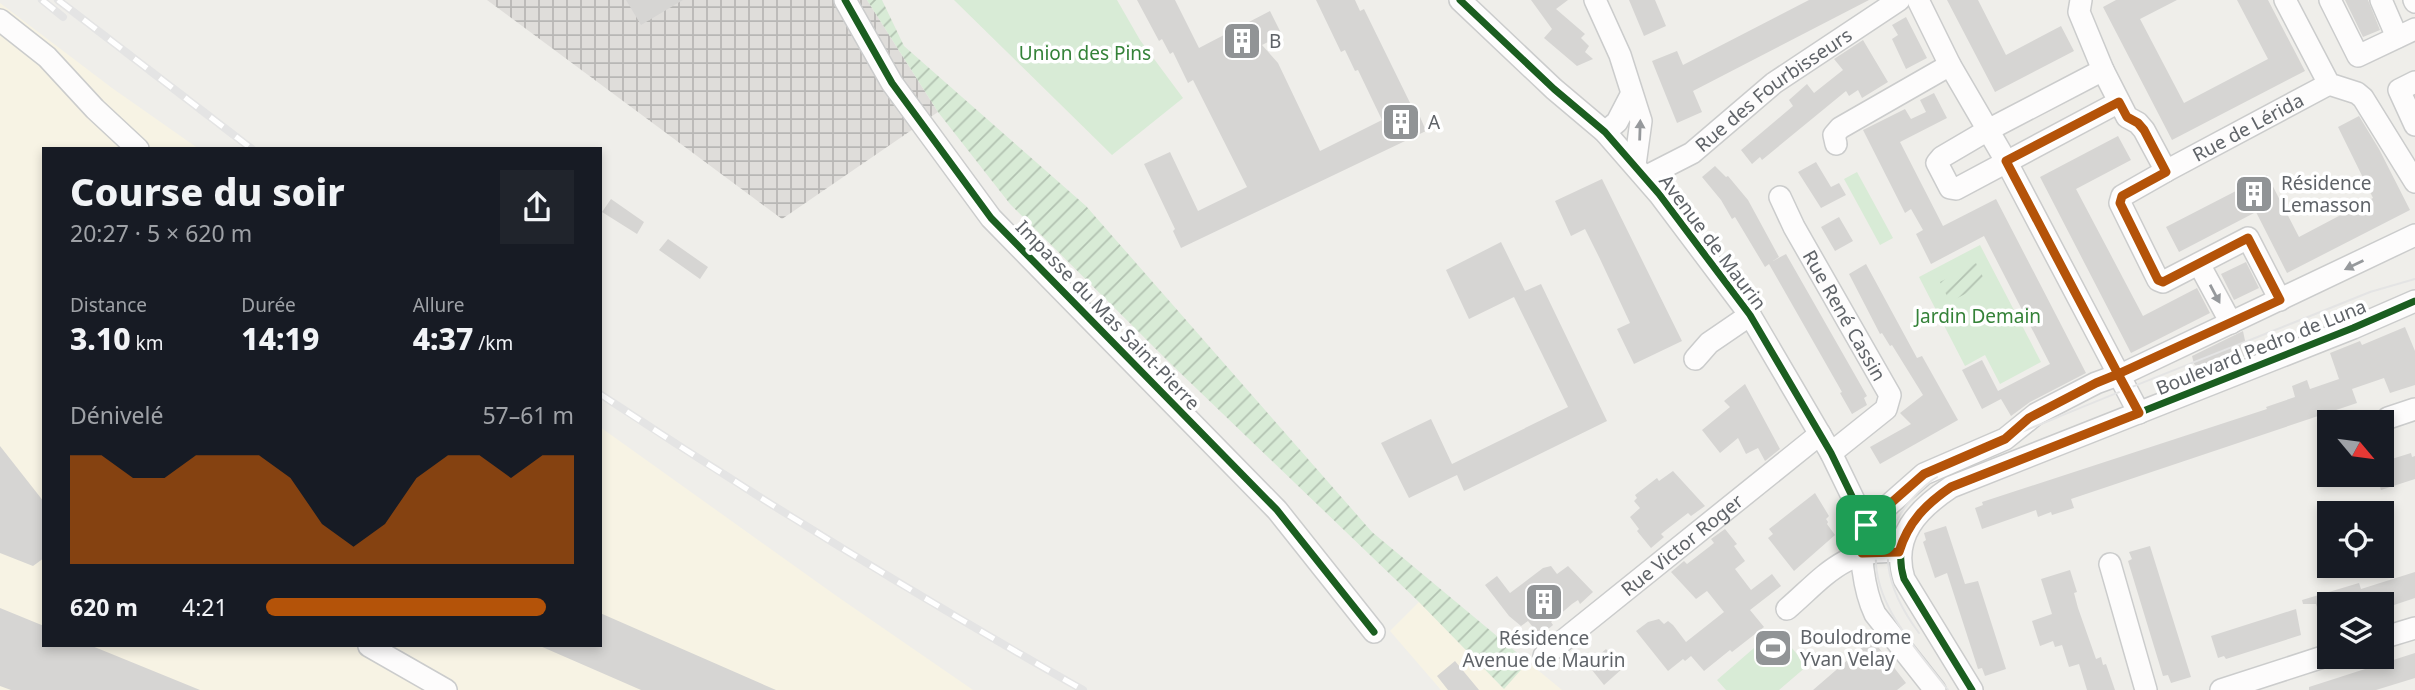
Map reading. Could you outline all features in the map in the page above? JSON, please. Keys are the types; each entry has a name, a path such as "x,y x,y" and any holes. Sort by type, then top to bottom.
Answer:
{"street":[{"name":"Impasse du Mas Saint-Pierre","path":"845,0 892,83 991,218 1277,510 1374,632"},
{"name":"Avenue de Maurin","path":"1460,0 1554,89 1605,132 1640,171 1750,315 1820,433 1866,525"},
{"path":"1595,0 1620,55 1641,121 1640,171"},
{"name":"Rue des Fourbisseurs","path":"1640,171 1692,153 1774,83 1899,0"},
{"path":"1918,0 1950,65 2006,161 2139,413"},
{"path":"2081,0 2079,12 2102,71 2127,117 2144,130 2166,172"},
{"path":"2285,0 2329,84 2357,93 2363,98 2415,182"},
{"path":"2330,0 2358,55 2406,33 2381,0"},
{"path":"0,19 47,57 95,109 136,147"},
{"path":"1836,144 1834,135 1840,128 1950,65"},
{"path":"2102,71 1942,157 1937,163 1950,188 1956,188 2119,102"},
{"path":"2415,82 2399,90 2415,125"},
{"name":"Rue de Lérida","path":"2199,264 2163,282 2158,280 2120,203 2122,196 2329,84"},
{"path":"1605,132 1616,121 1632,95"},
{"name":"Rue René Cassin","path":"1780,197 1794,227 1890,395 1886,409 1831,453"},
{"name":"Boulevard Pedro de Luna","path":"1866,525 1924,474 2005,439 2029,418 2096,383 2231,323 2415,235"},
{"path":"2231,323 2199,264 2248,238 2280,300"},
{"name":"Boulevard Pedro de Luna","path":"1901,545 1924,508 1951,487 2340,334 2415,301"},
{"name":"Avenue de Maurin","path":"1695,359 1709,343 1750,315"},
{"path":"2394,416 2415,410"},
{"name":"Rue Victor Roger","path":"1544,656 1820,433"},
{"path":"1866,525 1862,533 1862,553 1869,603 1935,690"},
{"path":"1787,609 1843,561 1862,553 1901,545 1904,579 1972,690"},
{"path":"2110,564 2147,690"},
{"path":"2394,634 2415,628"},
{"path":"371,647 446,690"},
{"path":"2221,690 2317,659"}],"shaded area":[{"path":"487,0 867,0 938,112 782,219"},
{"path":"0,3 112,88 196,147 42,147 42,647 602,647 602,428 973,690 0,690"},
{"path":"1419,602 1503,688 1528,662 1562,690 1441,690 1390,631"}],"green space":[{"path":"867,0 882,0 904,46 1086,206 1372,532 1528,662 1504,689 1419,602 1172,365 1010,204 938,112"},
{"name":"Union des Pins","path":"954,0 1117,0 1140,40 1183,98 1112,155"},
{"path":"1857,172 1893,238 1880,245 1844,179"},
{"name":"Jardin Demain","path":"1980,245 2041,362 2000,384 1985,355 1965,366 1919,277"},
{"path":"1976,263 1986,283 1950,302 1940,282"},
{"name":"Boulodrome Yvan Velay","path":"1776,629 1807,666 1779,690 1726,690 1717,680"}],"building":[{"path":"626,0 683,0 641,25"},
{"path":"1137,0 1175,0 1199,48 1270,11 1282,35 1262,45 1278,63 1320,151 1382,120 1358,70 1355,71 1345,50 1341,52 1316,0 1355,0 1360,11 1364,9 1426,131 1181,248 1173,231 1175,229 1144,164 1170,152 1198,211 1247,187 1193,80 1188,83 1173,52 1170,54 1162,39 1159,41"},
{"path":"1531,0 1568,0 1556,9 1585,34 1581,38 1589,46 1585,52 1593,59 1577,66 1544,38 1552,29"},
{"path":"1629,0 1655,0 1666,26 1644,36"},
{"path":"1809,0 1869,0 1693,91 1702,112 1677,123 1652,61 1677,51 1683,65"},
{"path":"1947,0 1978,0 2006,55 2061,26 2074,51 1995,92"},
{"path":"2116,0 2177,0 2140,19 2184,103 2268,59 2237,0 2268,0 2305,71 2172,140 2103,7"},
{"path":"2345,0 2368,0 2380,30 2363,37"},
{"path":"1906,17 1927,58 1906,69 1892,39 1898,35 1892,25"},
{"path":"1863,40 1888,82 1862,98 1858,90 1849,96 1846,91 1762,160 1760,157 1752,164 1741,150 1793,106 1789,100 1807,84 1814,93 1843,70 1834,59"},
{"path":"1934,93 1947,118 1900,142 1943,226 1996,199 2086,373 2030,402 2011,416 2001,399 1982,409 1962,370 1982,360 1998,391 2050,364 1984,236 1931,264 1916,234 1923,230 1911,209 1905,213 1863,130 1905,109 1911,119 1926,112 1920,100"},
{"name":"Résidence Lemasson","path":"2359,116 2410,210 2287,273 2256,212 2179,252 2166,227 2267,175 2299,237 2373,198 2338,127"},
{"path":"2118,136 2131,160 2076,189 2143,316 2197,288 2210,313 2131,353 2040,177"},
{"path":"1816,162 1831,187 1839,183 1846,195 1821,208 1798,172"},
{"path":"1715,166 1728,176 1748,200 1779,257 1773,261 1786,254 1867,396 1864,398 1867,405 1852,414 1769,264 1765,267 1735,217 1732,219 1702,177"},
{"path":"1602,179 1682,341 1634,364 1617,329 1630,323 1600,259 1585,229 1571,236 1555,201"},
{"path":"611,199 644,222 637,234 602,212"},
{"path":"1839,217 1853,241 1835,251 1821,227"},
{"path":"668,239 708,267 700,279 659,250"},
{"path":"1501,242 1525,291 1541,284 1607,421 1464,491 1457,475 1409,498 1381,443 1431,419 1452,464 1568,407 1514,297 1469,319 1446,270"},
{"path":"2246,262 2259,288 2234,300 2221,274"},
{"path":"1866,264 1917,358 1922,356 1958,420 1880,464 1870,447 1911,424 1900,413 1923,395 1892,345 1880,334 1849,274"},
{"path":"2405,327 2415,351 2415,385 2390,393 2384,378 2352,389 2357,403 2336,410 2317,410 2317,416 2071,499 2074,508 2038,517 2036,510 1982,529 1975,508 1983,505 1982,502 2267,409 2266,407 2295,397 2292,386 2307,380 2310,389 2339,379 2330,353 2360,341 2362,345"},
{"path":"2243,331 2248,355 2204,373 2194,364 2192,356"},
{"path":"1745,384 1780,449 1765,461 1758,448 1746,454 1738,438 1720,453 1702,430 1730,407 1724,401"},
{"path":"0,446 42,499 42,559 33,566 0,553"},
{"path":"2411,453 2412,457 2415,456 2415,479 2394,486 2394,458"},
{"path":"1673,471 1705,506 1691,516 1688,513 1666,530 1661,534 1664,537 1651,548 1630,517 1640,508 1634,501 1637,498 1635,495 1657,478 1659,481"},
{"path":"1815,493 1829,516 1826,519 1827,524 1835,535 1794,571 1768,538 1773,534 1769,529"},
{"path":"1946,526 1965,584 1978,581 2006,669 1985,676 1982,668 1978,669 1947,573 1935,578 1923,542 1926,540 1924,533"},
{"path":"1725,529 1737,544 1734,546 1745,561 1735,569 1751,590 1772,574 1781,586 1750,610 1764,627 1732,652 1730,650 1704,671 1691,656 1668,671 1636,631 1648,622 1659,619 1664,624 1668,621 1673,625 1686,642 1724,612 1707,591 1696,599 1671,572 1684,561 1687,564 1709,547 1714,543 1711,539"},
{"path":"2150,546 2191,677 2171,683 2168,675 2163,676 2128,561 2132,559 2129,552"},
{"name":"Résidence Avenue de Maurin","path":"1551,566 1557,574 1568,566 1593,592 1580,604 1578,600 1572,604 1551,622 1553,625 1540,636 1528,621 1521,626 1509,616 1485,585 1497,576 1510,593 1543,568"},
{"path":"2070,570 2077,592 2074,593 2078,608 2096,659 2101,657 2103,665 2106,664 2115,690 2087,690 2079,664 2069,667 2062,645 2055,647 2053,641 2040,646 2032,621 2052,614 2041,579"},
{"path":"2415,572 2415,598 2394,605 2394,592 2329,592 2359,583 2361,589"},
{"path":"2317,596 2317,607 2316,604 2303,604 2302,600"},
{"path":"0,608 42,625 42,647 94,647 200,690 11,690 0,686"},
{"path":"2296,609 2301,635 2226,659 2224,656 2218,658 2211,636"},
{"path":"602,614 776,690 641,690 542,647 602,647"},
{"path":"1872,639 1906,683 1897,690 1813,690"},
{"path":"1606,649 1623,668 1604,685 1588,665"},
{"path":"2415,653 2415,678 2376,690 2309,690 2309,687 2365,669 2394,669 2394,660"},
{"path":"1455,661 1479,690 1448,690 1437,676"}],"tram line":[{"path":"1948,690 1911,643 1889,609 1877,572 1877,542 1883,523 1904,490 1943,465 2370,292 2415,279"},
{"path":"1919,633 1892,583 1888,549 1900,516 1912,499 1937,477"}],"railway":[{"path":"42,0 63,17"},
{"path":"58,0 249,147"},
{"path":"602,395 839,546 1083,690"}],"cycle path":[{"path":"845,0 892,83 991,218 1277,510 1374,632"},
{"path":"1460,0 1554,89 1605,132 1659,194 1750,315 1831,453 1866,525 1862,533 1862,553"},
{"path":"1972,690 1904,579 1901,564 1904,537 1918,514 1928,505 1951,487 2415,301"}],"place":[{"name":"B","path":"1242,41"},
{"name":"A","path":"1401,122"},
{"name":"Résidence Lemasson","path":"2254,194"},
{"name":"Résidence Avenue de Maurin","path":"1544,602"},
{"name":"Boulodrome Yvan Velay","path":"1773,648"}],"route":[{"path":"1866,525 1862,533 1862,553 1899,552 1903,538 1917,515 1930,501 1951,487 2139,413 2118,374 2280,300 2248,238 2163,282 2158,280 2120,203 2122,196 2166,172 2144,130 2127,117 2119,102 2006,161 2118,374 2029,418 2005,439 1924,474 1866,525"}]}
